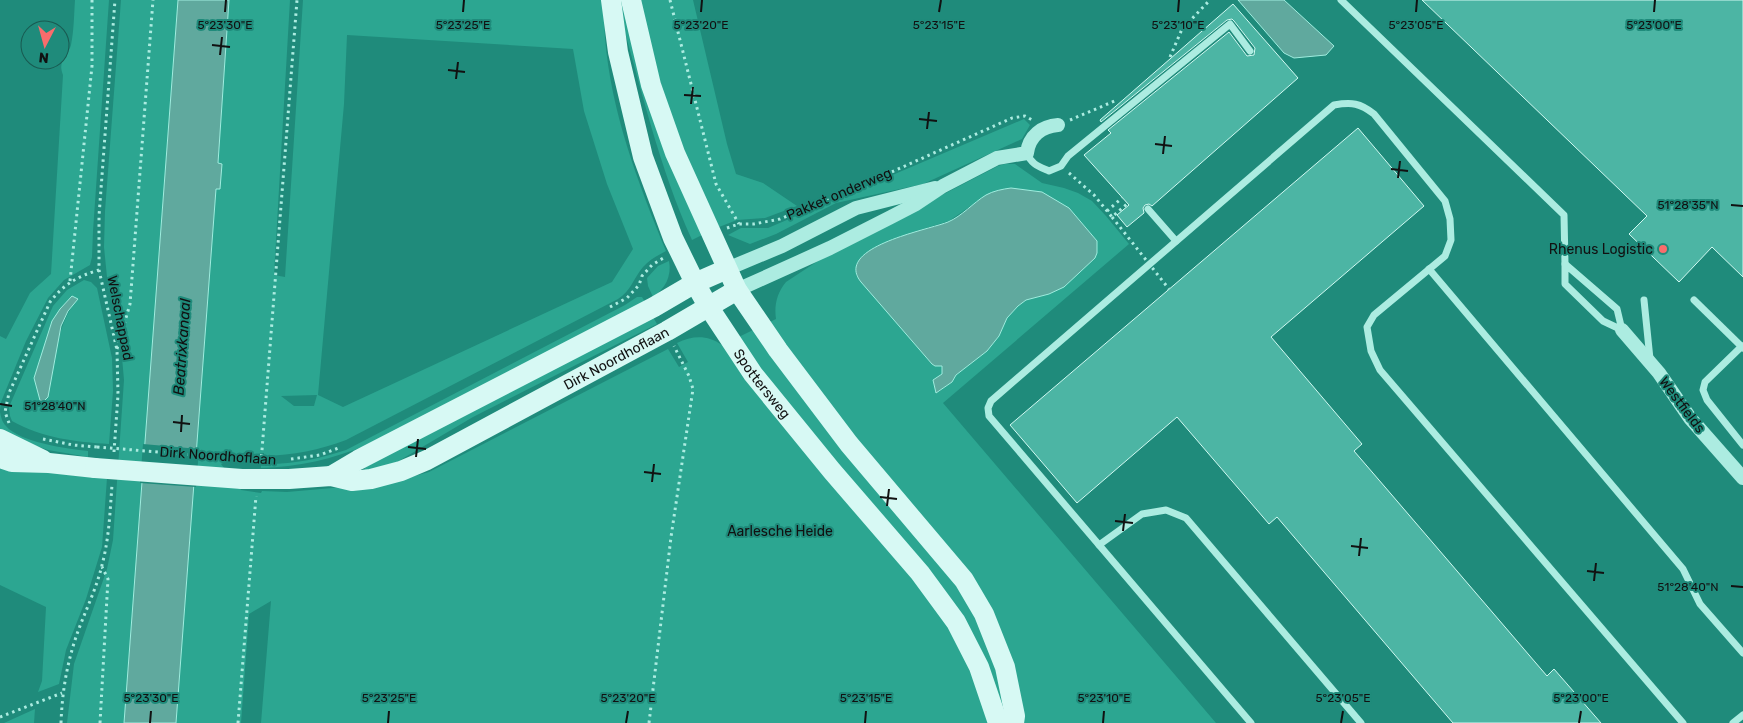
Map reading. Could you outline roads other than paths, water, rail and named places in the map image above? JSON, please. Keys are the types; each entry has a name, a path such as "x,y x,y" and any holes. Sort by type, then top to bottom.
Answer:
{"main road":[{"name":"Spottersweg","path":"611,0 618,52 643,156 679,251 695,283 753,374 832,471 920,573 956,622 979,667 998,723"},
{"path":"631,0 651,85 675,153 738,290 778,350 849,444 964,580 984,614 1005,667 1015,716 1014,723"},
{"name":"Dirk Noordhoflaan","path":"331,476 358,460 654,307 695,283 727,269"},
{"name":"Dirk Noordhoflaan","path":"0,458 12,462 49,463 95,468 254,472 289,479 331,476 352,481 370,479 401,471 427,460 667,331 738,290"},
{"name":"Dirk Noordhoflaan","path":"5,432 49,463"}],"street":[{"path":"1027,153 1028,145 1034,136 1052,126"},
{"name":"Pakket onderweg","path":"738,290 892,217 943,186 998,158 1027,153"},
{"name":"Pakket onderweg","path":"727,269 782,246 856,208 943,186"},
{"name":"Westfields","path":"1622,330 1651,365 1690,418 1743,478"}],"lane":[{"path":"1341,0 1564,215 1565,284 1603,321 1622,330"},
{"path":"1027,153 1030,160 1036,165 1049,171 1061,166 1068,156 1230,24 1250,51"},
{"path":"1251,723 989,416 988,408 991,401 1334,105 1349,103 1364,106 1374,114 1445,201 1450,219 1450,240 1445,256 1374,315 1368,327 1371,351 1380,370 1683,723"},
{"path":"1148,209 1176,241"},
{"path":"1564,264 1617,310 1622,330"},
{"path":"1429,269 1682,568 1700,604 1743,653"},
{"path":"1644,300 1651,365"},
{"path":"1694,300 1742,347 1705,382 1703,390 1707,400 1743,445"},
{"path":"1099,545 1142,514 1166,510 1186,518 1362,723"},
{"path":"1733,723 1743,715"}],"water":[{"name":"Beatrixkanaal","path":"178,0 229,0 218,163 222,164 220,189 216,189 176,723 124,723"},
{"path":"1238,0 1284,0 1334,46 1326,55 1294,58 1284,53"},
{"path":"1011,188 1042,192 1069,208 1097,241 1097,253 1095,258 1064,287 1049,294 1026,300 1018,306 1007,318 999,336 987,351 956,375 952,382 936,393 933,380 942,374 942,366 932,364 861,282 856,270 860,259 871,250 886,242 948,222 992,192"},
{"path":"72,296 78,299 68,311 61,326 48,397 41,404 34,378 52,321"}],"place":[{"name":"Rhenus Logistic","path":"1663,249"}],"park label":[{"name":"Aarlesche Heide","path":"780,531"}]}
